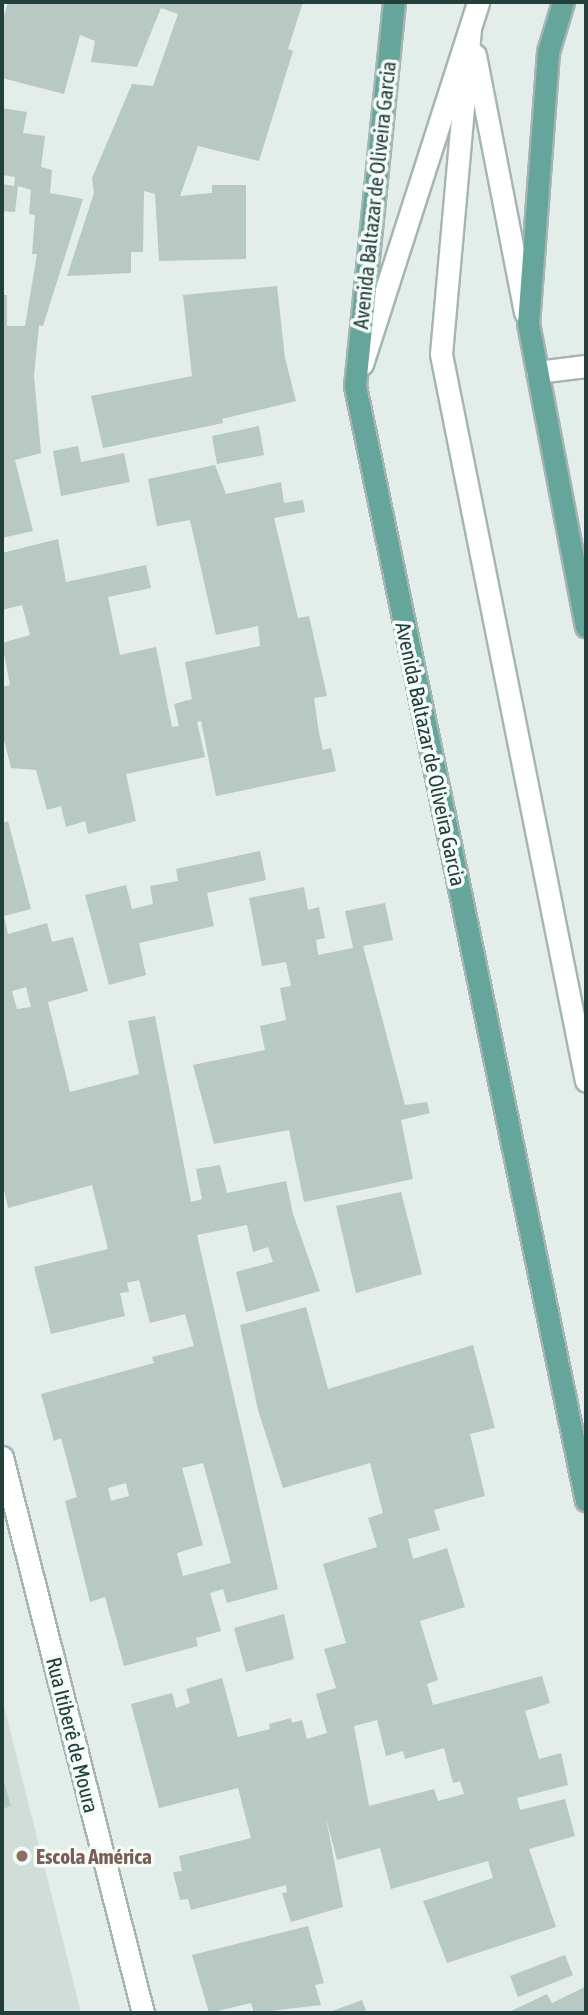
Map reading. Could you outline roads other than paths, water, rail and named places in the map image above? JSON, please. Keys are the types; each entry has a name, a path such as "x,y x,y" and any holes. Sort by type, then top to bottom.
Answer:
{"main road":[{"name":"Avenida Baltazar de Oliveira Garcia","path":"394,2 355,386 586,1500"},
{"path":"563,2 548,52 527,323 586,627"}],"street":[{"path":"355,386 478,2"},
{"path":"470,29 527,323"},
{"path":"470,29 441,355 586,1081"},
{"path":"537,372 586,366"},
{"name":"Rua Itiberê de Moura","path":"2,1457 143,2013"}],"place":[{"name":"Escola América","path":"22,1856"}]}
